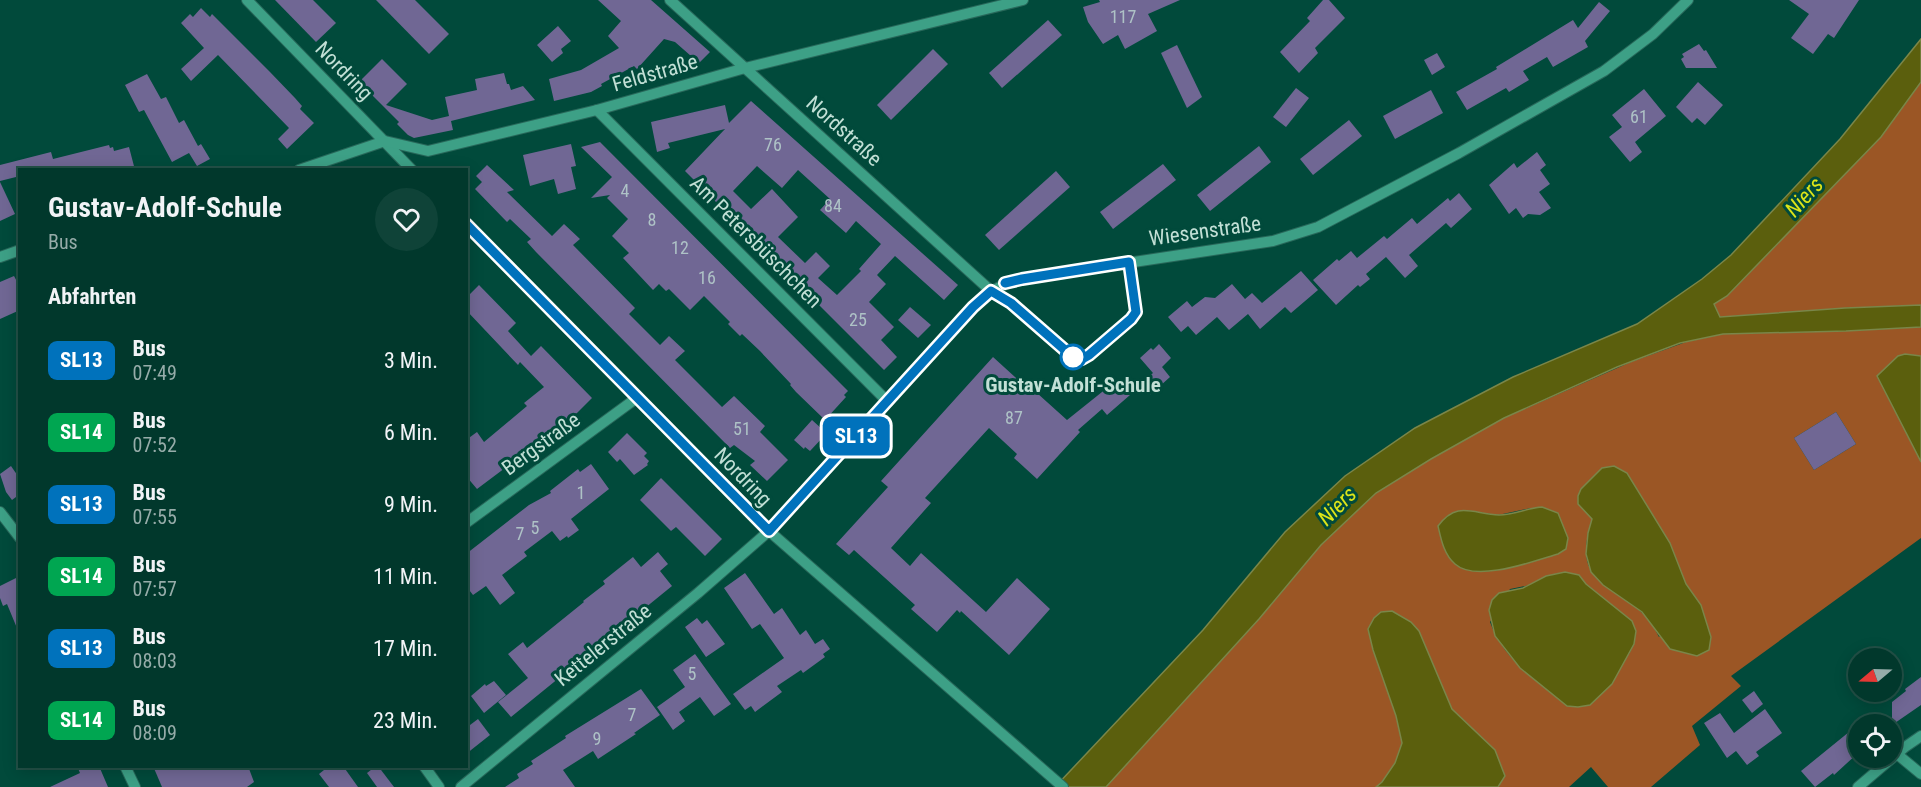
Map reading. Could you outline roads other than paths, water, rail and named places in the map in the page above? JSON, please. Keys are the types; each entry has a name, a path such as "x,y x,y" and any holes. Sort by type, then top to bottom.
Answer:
{"street":[{"name":"Nordring","path":"247,0 410,168"},
{"name":"Nordstraße","path":"670,0 991,291"},
{"name":"Feldstraße","path":"385,141 428,151 597,110 745,68 1023,0"},
{"name":"Wiesenstraße","path":"769,531 973,307 991,291 1005,283 1022,279 1273,241 1318,227 1459,153 1604,71 1653,34 1688,0"},
{"name":"Am Petersbüschchen","path":"597,110 888,402"},
{"path":"305,168 385,141"},
{"name":"Nordring","path":"468,226 769,531 1063,787"},
{"path":"0,257 18,251"},
{"name":"Bergstraße","path":"468,522 638,397"},
{"path":"0,512 18,535"},
{"name":"Kettelerstraße","path":"461,787 698,593 769,531"},
{"path":"1902,750 1921,736"},
{"path":"1902,758 1921,774"},
{"path":"126,768 135,787"},
{"path":"426,768 440,787"},
{"path":"1858,787 1880,768"}],"water":[{"name":"Niers","path":"1921,39 1921,82 1881,137 1727,296 1714,304 1720,317 1921,305 1921,327 1723,334 1680,343 1617,367 1504,418 1376,493 1321,545 1259,619 1106,787 1055,787 1203,630 1285,532 1345,476 1415,428 1513,377 1637,324 1702,279 1731,255 1840,139"},
{"path":"1905,354 1921,356 1921,462 1877,376 1898,356"},
{"path":"1614,466 1627,473 1670,543 1686,584 1701,605 1711,637 1709,650 1697,656 1670,649 1642,612 1603,585 1591,572 1586,554 1592,519 1578,504 1578,496 1581,489 1602,468"},
{"path":"1542,507 1558,513 1568,538 1566,549 1558,554 1505,569 1477,571 1464,569 1455,564 1446,551 1438,526 1452,513 1459,511 1505,515"},
{"path":"1565,572 1579,575 1586,584 1632,621 1636,631 1634,644 1612,684 1590,705 1578,707 1567,706 1520,668 1495,636 1489,610 1492,600 1499,593 1523,588 1546,576"},
{"path":"1392,611 1411,622 1419,631 1452,709 1495,750 1505,776 1498,787 1376,787 1395,763 1402,743 1396,716 1368,629 1374,618 1381,612"}],"place":[{"name":"Gustav-Adolf-Schule","path":"1073,357"}]}
